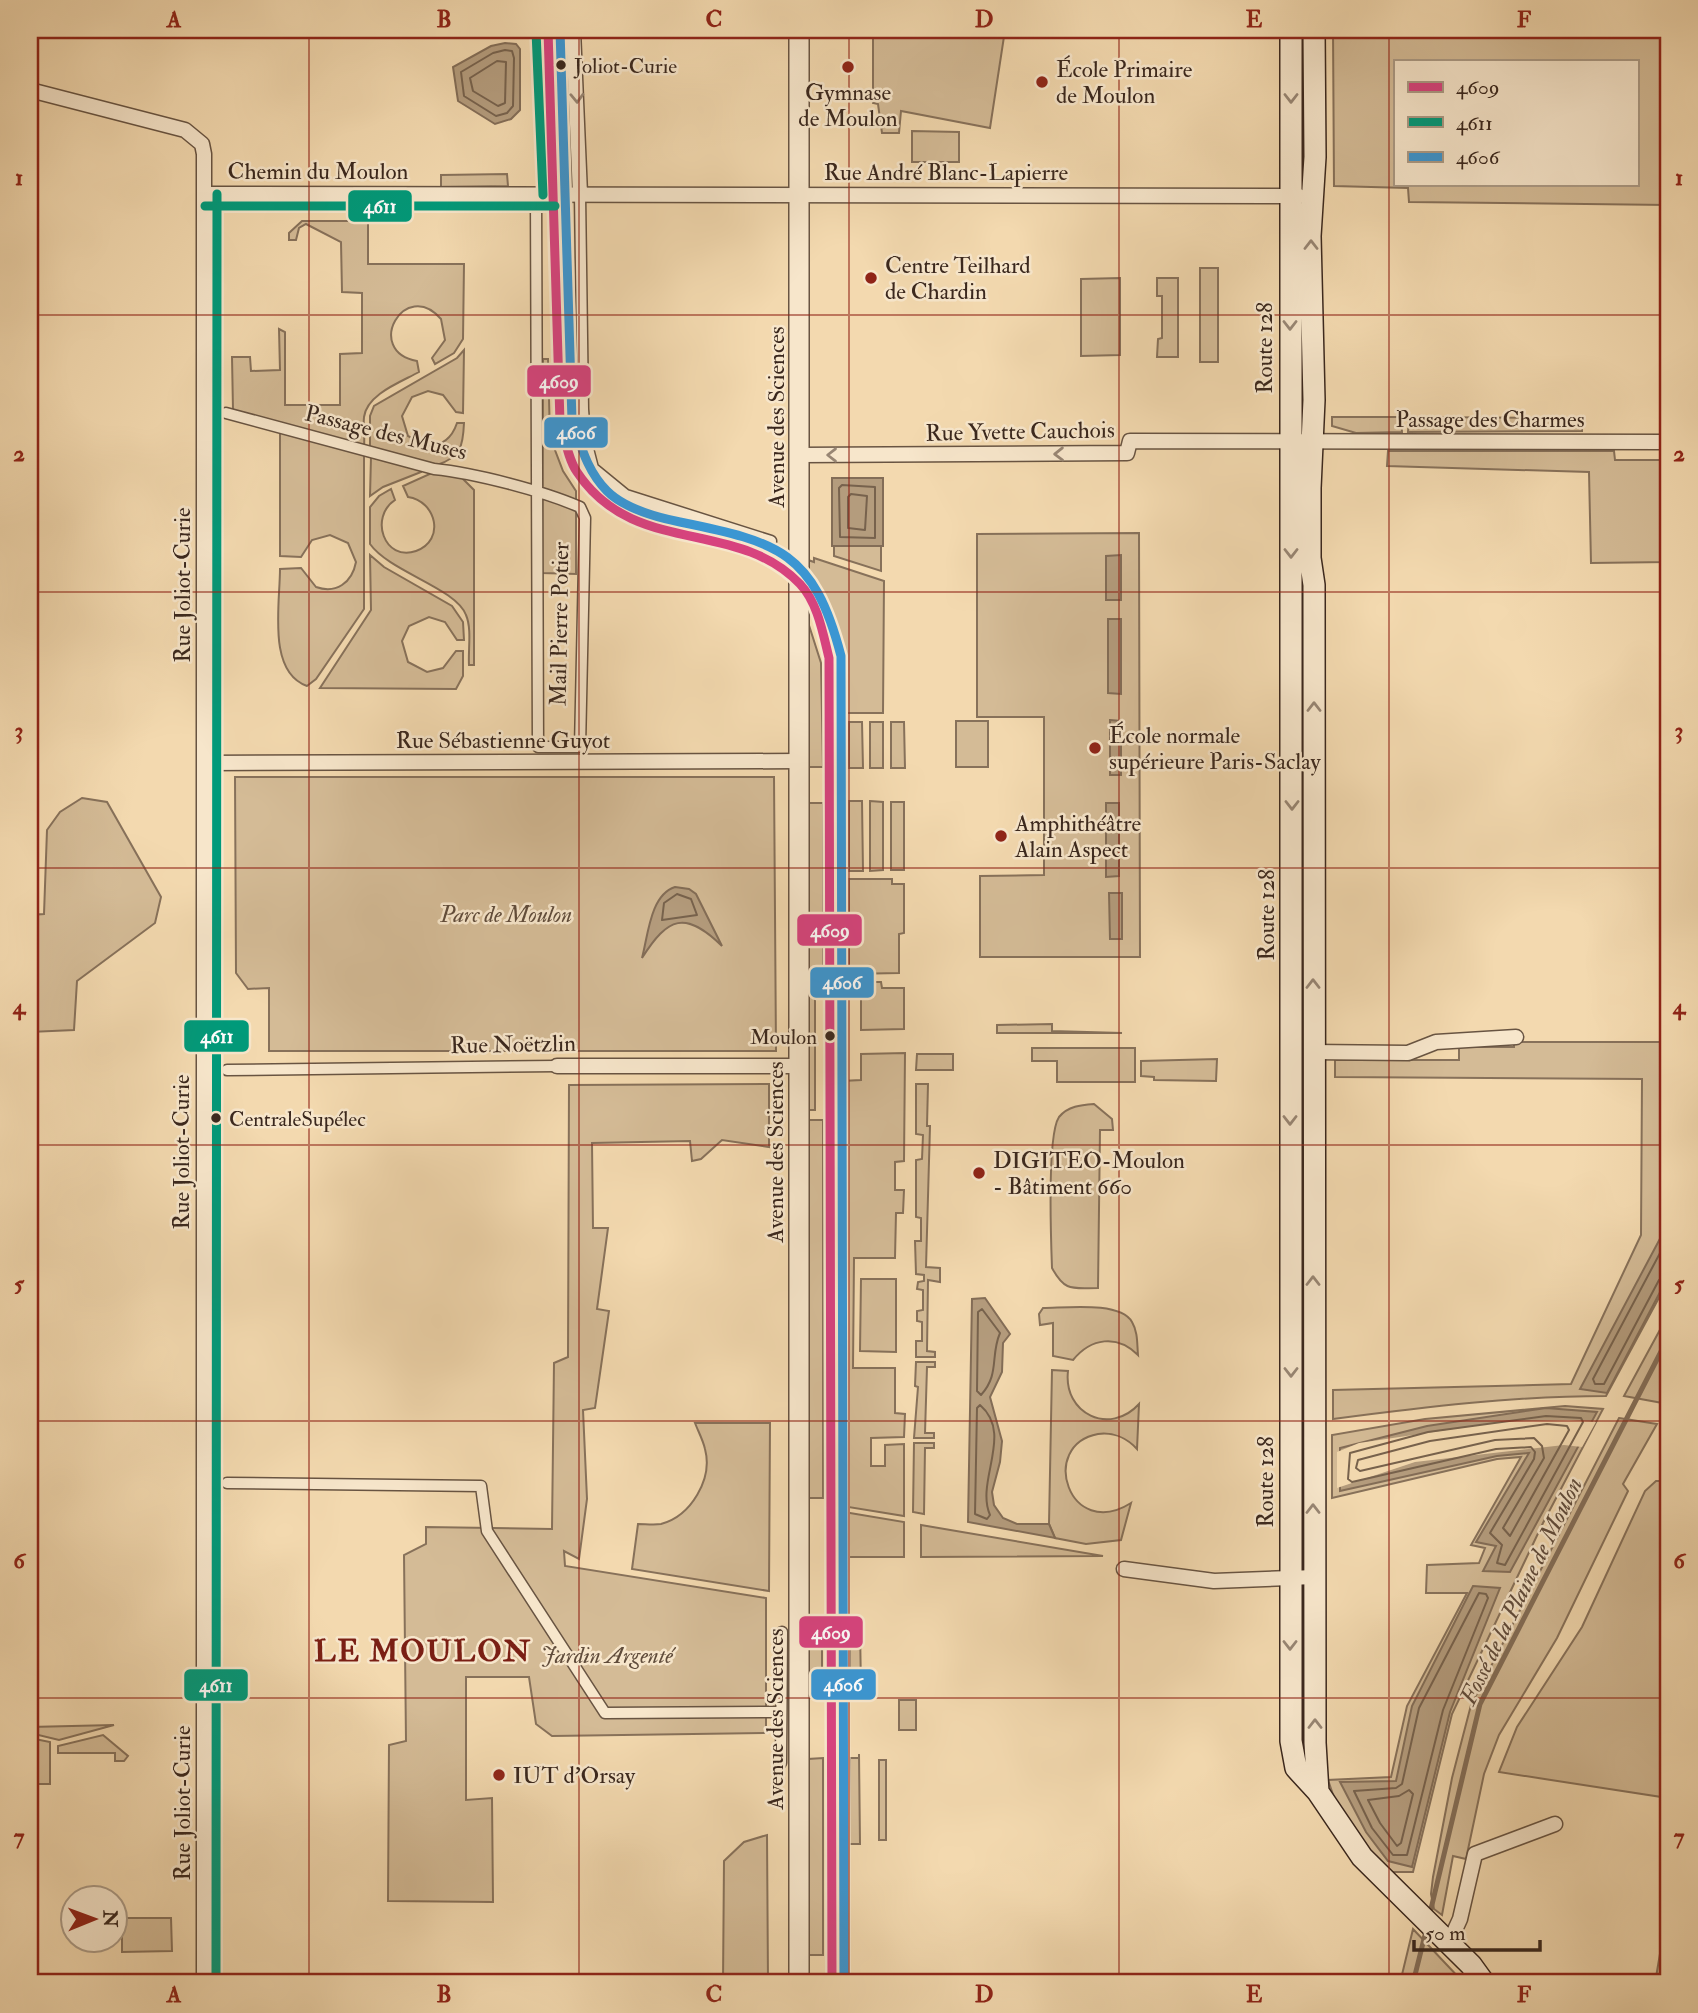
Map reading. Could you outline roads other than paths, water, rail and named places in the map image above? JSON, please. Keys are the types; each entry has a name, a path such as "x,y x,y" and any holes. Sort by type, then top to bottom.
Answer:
{"main road":[{"name":"Route 128","path":"1291,30 1290,196 1301,441 1312,1052 1314,1577 1318,1792"},
{"name":"Route 128","path":"1314,30 1313,196 1301,441 1290,1577 1291,1741 1296,1768 1318,1792 1362,1857 1449,1943 1484,1983"}],"street":[{"path":"573,30 580,194 583,409 585,437 593,468 626,495 771,541"},
{"name":"Avenue des Sciences","path":"799,30 799,1983"},
{"name":"Chemin du Moulon","path":"30,90 185,130 195,136 204,153 205,194 580,194"},
{"name":"Rue Joliot-Curie","path":"204,1983 205,194"},
{"name":"Mail Pierre Potier","path":"536,194 542,495 538,747 580,747 585,518 580,507 542,495"},
{"name":"Rue André Blanc-Lapierre","path":"580,194 1313,196"},
{"name":"Passage des Muses","path":"226,413 542,495"},
{"name":"Rue Yvette Cauchois","path":"801,455 1128,453 1130,441 1301,441"},
{"name":"Passage des Charmes","path":"1301,441 1668,442"},
{"name":"Rue Sébastienne Guyot","path":"205,763 800,761"},
{"path":"1312,1052 1408,1053 1436,1042 1516,1037"},
{"name":"Rue Noëtzlin","path":"227,1070 800,1066"},
{"path":"226,1482 481,1486 488,1531 605,1713 785,1719"},
{"path":"1124,1569 1214,1581 1314,1577"},
{"path":"781,1763 785,1719 782,1632"},
{"path":"1449,1943 1460,1919 1475,1854 1555,1824"}],"water":[{"path":"516,44 520,49 520,110 511,119 495,124 458,101 453,67 491,46"},
{"path":"832,478 883,478 883,546 832,546"},
{"path":"1121,555 1121,600 1106,600 1106,556"},
{"path":"1108,619 1121,619 1121,694 1108,693"},
{"path":"1110,720 1121,721 1121,775 1110,775"},
{"path":"1106,803 1119,803 1119,876 1106,877"},
{"path":"675,887 689,889 696,894 722,946 698,927 678,923 660,934 642,958 655,907 667,891"},
{"path":"1109,893 1122,893 1122,939 1110,939"},
{"path":"1661,1080 1668,1080 1668,1277 1607,1393 1580,1389 1663,1233"},
{"path":"985,1298 1010,1334 1003,1343 1002,1372 990,1397 1002,1441 992,1492 994,1505 1003,1518 1017,1524 1049,1524 1055,1538 968,1522 972,1299"},
{"path":"1546,1408 1597,1412 1510,1572 1483,1571 1496,1546 1476,1542 1529,1453 1497,1456 1340,1491 1340,1448 1427,1426"},
{"path":"1473,1586 1500,1588 1450,1712 1412,1867 1388,1861 1366,1832 1340,1782 1396,1781 1412,1706"}],"waterway":[{"name":"Fossé de la Plaine de Moulon","path":"1430,1913 1480,1704 1668,1338"},
{"name":"Fossé de la Plaine de Moulon","path":"1413,1983 1426,1931"}],"place":[{"name":"Joliot-Curie","path":"561,65"},
{"name":"Gymnase de Moulon","path":"848,67"},
{"name":"École Primaire de Moulon","path":"1042,82"},
{"name":"Centre Teilhard de Chardin","path":"871,278"},
{"name":"École normale supérieure Paris-Saclay","path":"1095,748"},
{"name":"Amphithéâtre Alain Aspect","path":"1001,836"},
{"name":"Moulon","path":"830,1036"},
{"name":"CentraleSupélec","path":"216,1118"},
{"name":"DIGITEO-Moulon - Bâtiment 660","path":"979,1173"},
{"name":"IUT d'Orsay","path":"499,1775"}],"district":[{"name":"LE MOULON","path":"423,1651"}],"park label":[{"name":"Parc de Moulon","path":"506,914"},
{"name":"Jardin Argenté","path":"607,1655"}]}
